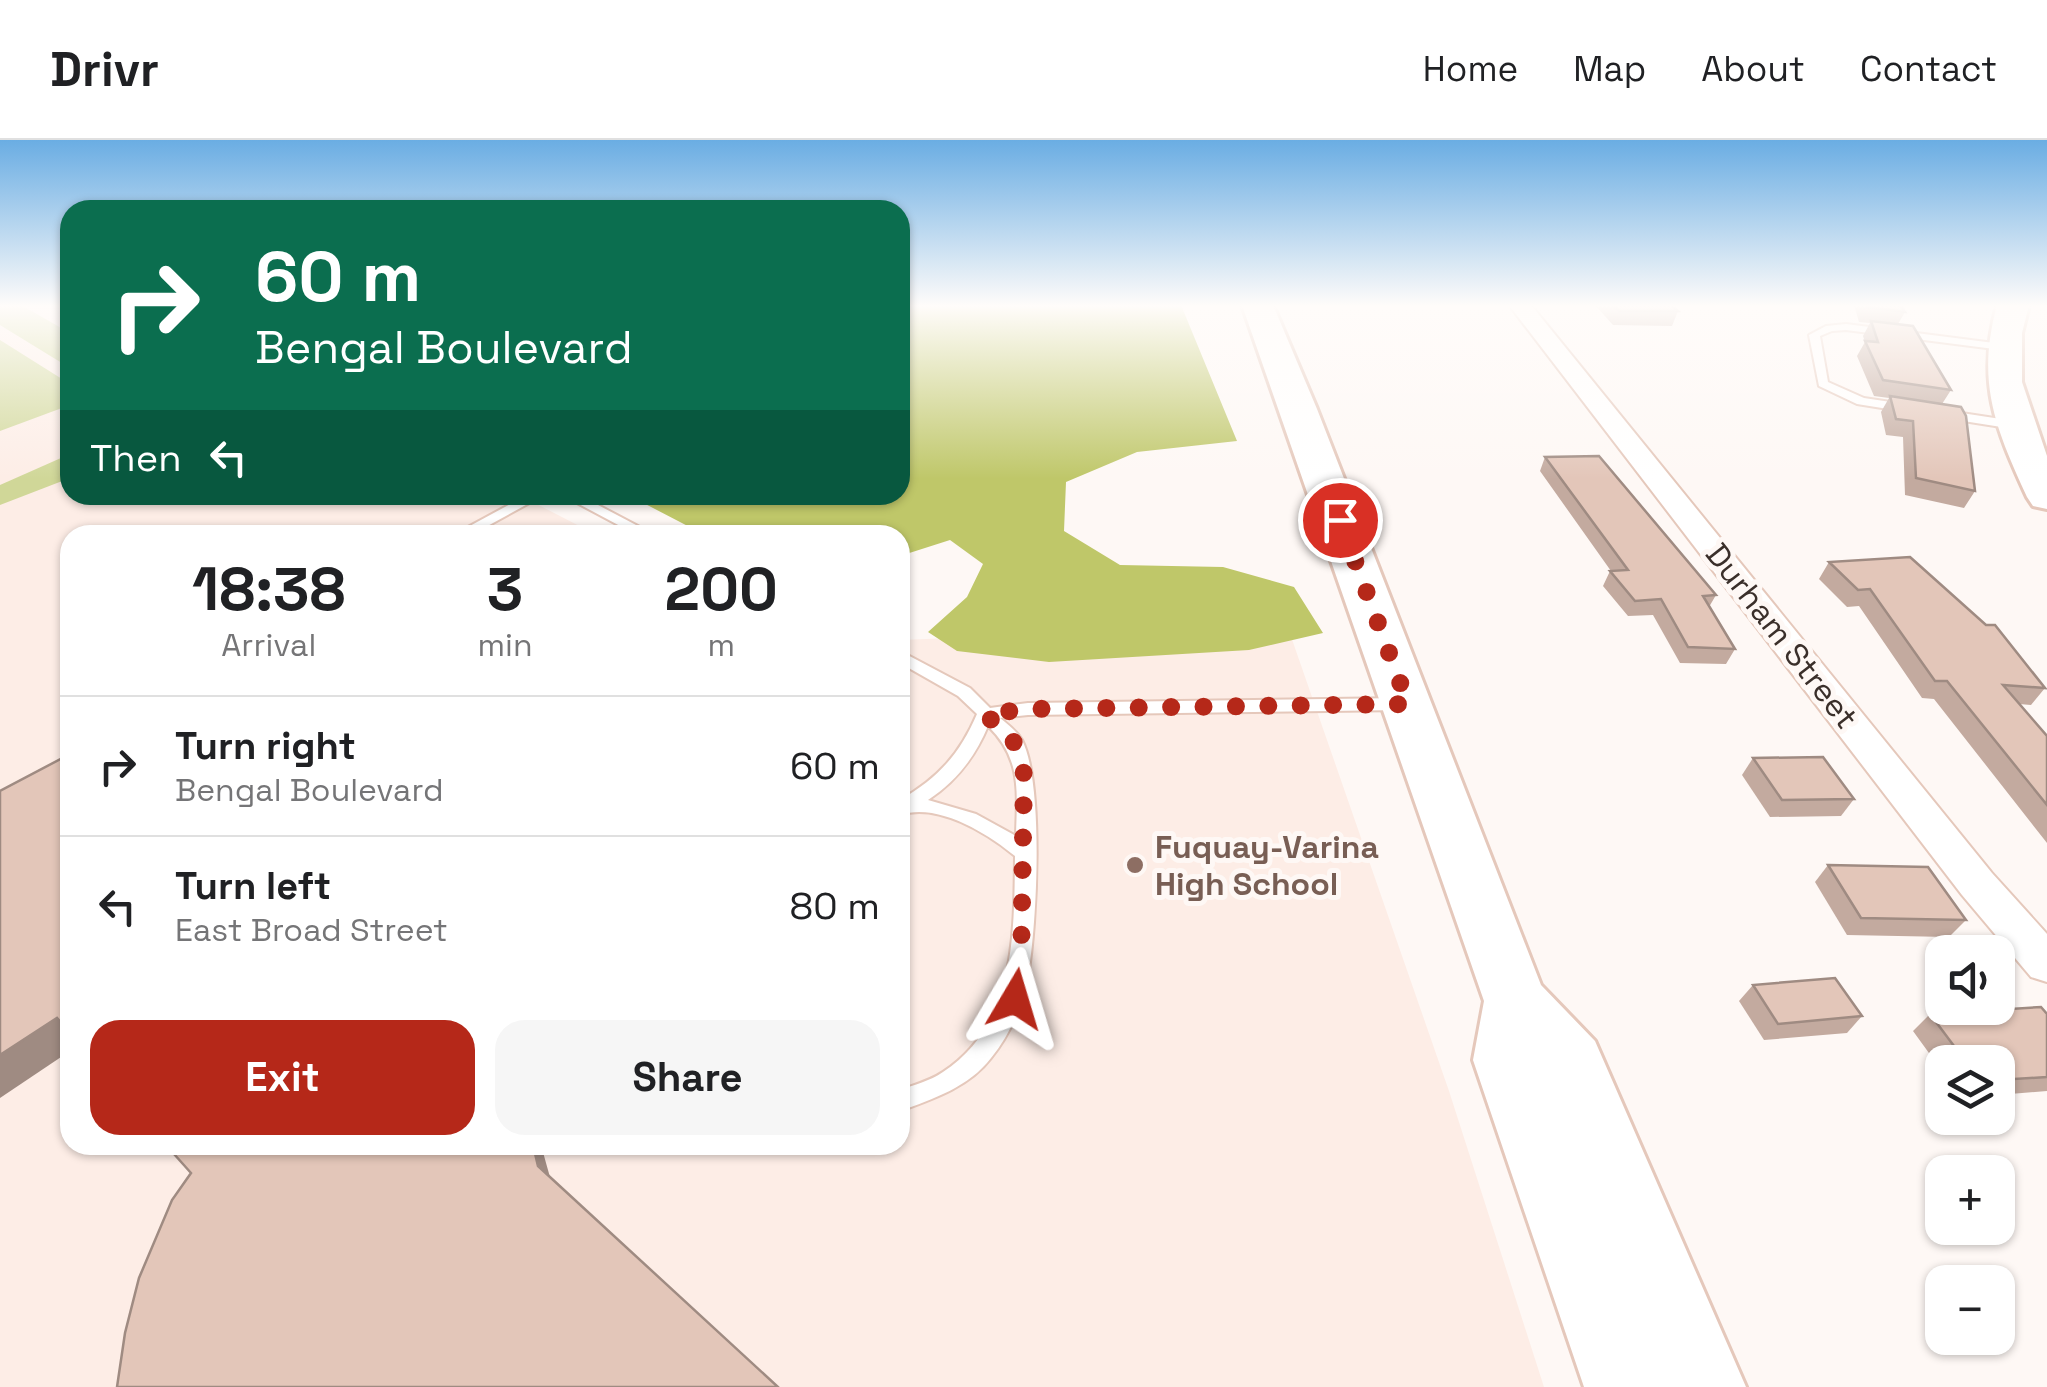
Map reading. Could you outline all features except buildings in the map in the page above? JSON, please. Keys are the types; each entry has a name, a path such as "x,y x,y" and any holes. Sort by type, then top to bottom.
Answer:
{"main road":[{"path":"1279,363 1516,1001 1572,1062 1704,1387"},
{"path":"2001,363 2014,425 2047,497"},
{"path":"1516,1001 1506,1060 1625,1387"}],"street":[{"name":"Durham Street","path":"1567,363 1978,884 2047,964"}],"lane":[{"path":"1820,363 1824,384 1838,394 2014,425"},
{"path":"479,525 518,505"},
{"path":"589,505 628,525"},
{"path":"910,661 956,686 1013,740 1026,795 1021,969 1015,999 1005,1022 973,1062 954,1077 910,1098"},
{"path":"985,714 1028,709 1408,704"},
{"path":"910,802 958,769 985,714"},
{"path":"910,807 962,815 1006,837 1022,852"}],"shaded area":[{"name":"Fuquay-Varina High School","path":"0,363 60,363 60,505 538,505 578,525 60,525 60,1155 910,1155 910,640 1287,625 1449,1091 1544,1387 0,1387"}],"green space":[{"path":"0,363 37,363 60,378 60,409 0,431"},
{"path":"910,363 1205,363 1237,441 1137,452 1066,482 1064,531 1120,565 1223,567 1294,587 1323,633 1249,650 1049,662 957,651 928,632 967,597 983,564 950,540 910,553 910,525 686,525 647,505 910,505"},
{"path":"60,458 60,482 0,505 0,485"}],"place":[{"name":"Fuquay-Varina High School","path":"1135,865"}],"route":[{"path":"1015,999 1021,969 1024,774 1013,740 985,714 1028,709 1408,704 1340,520"}]}
